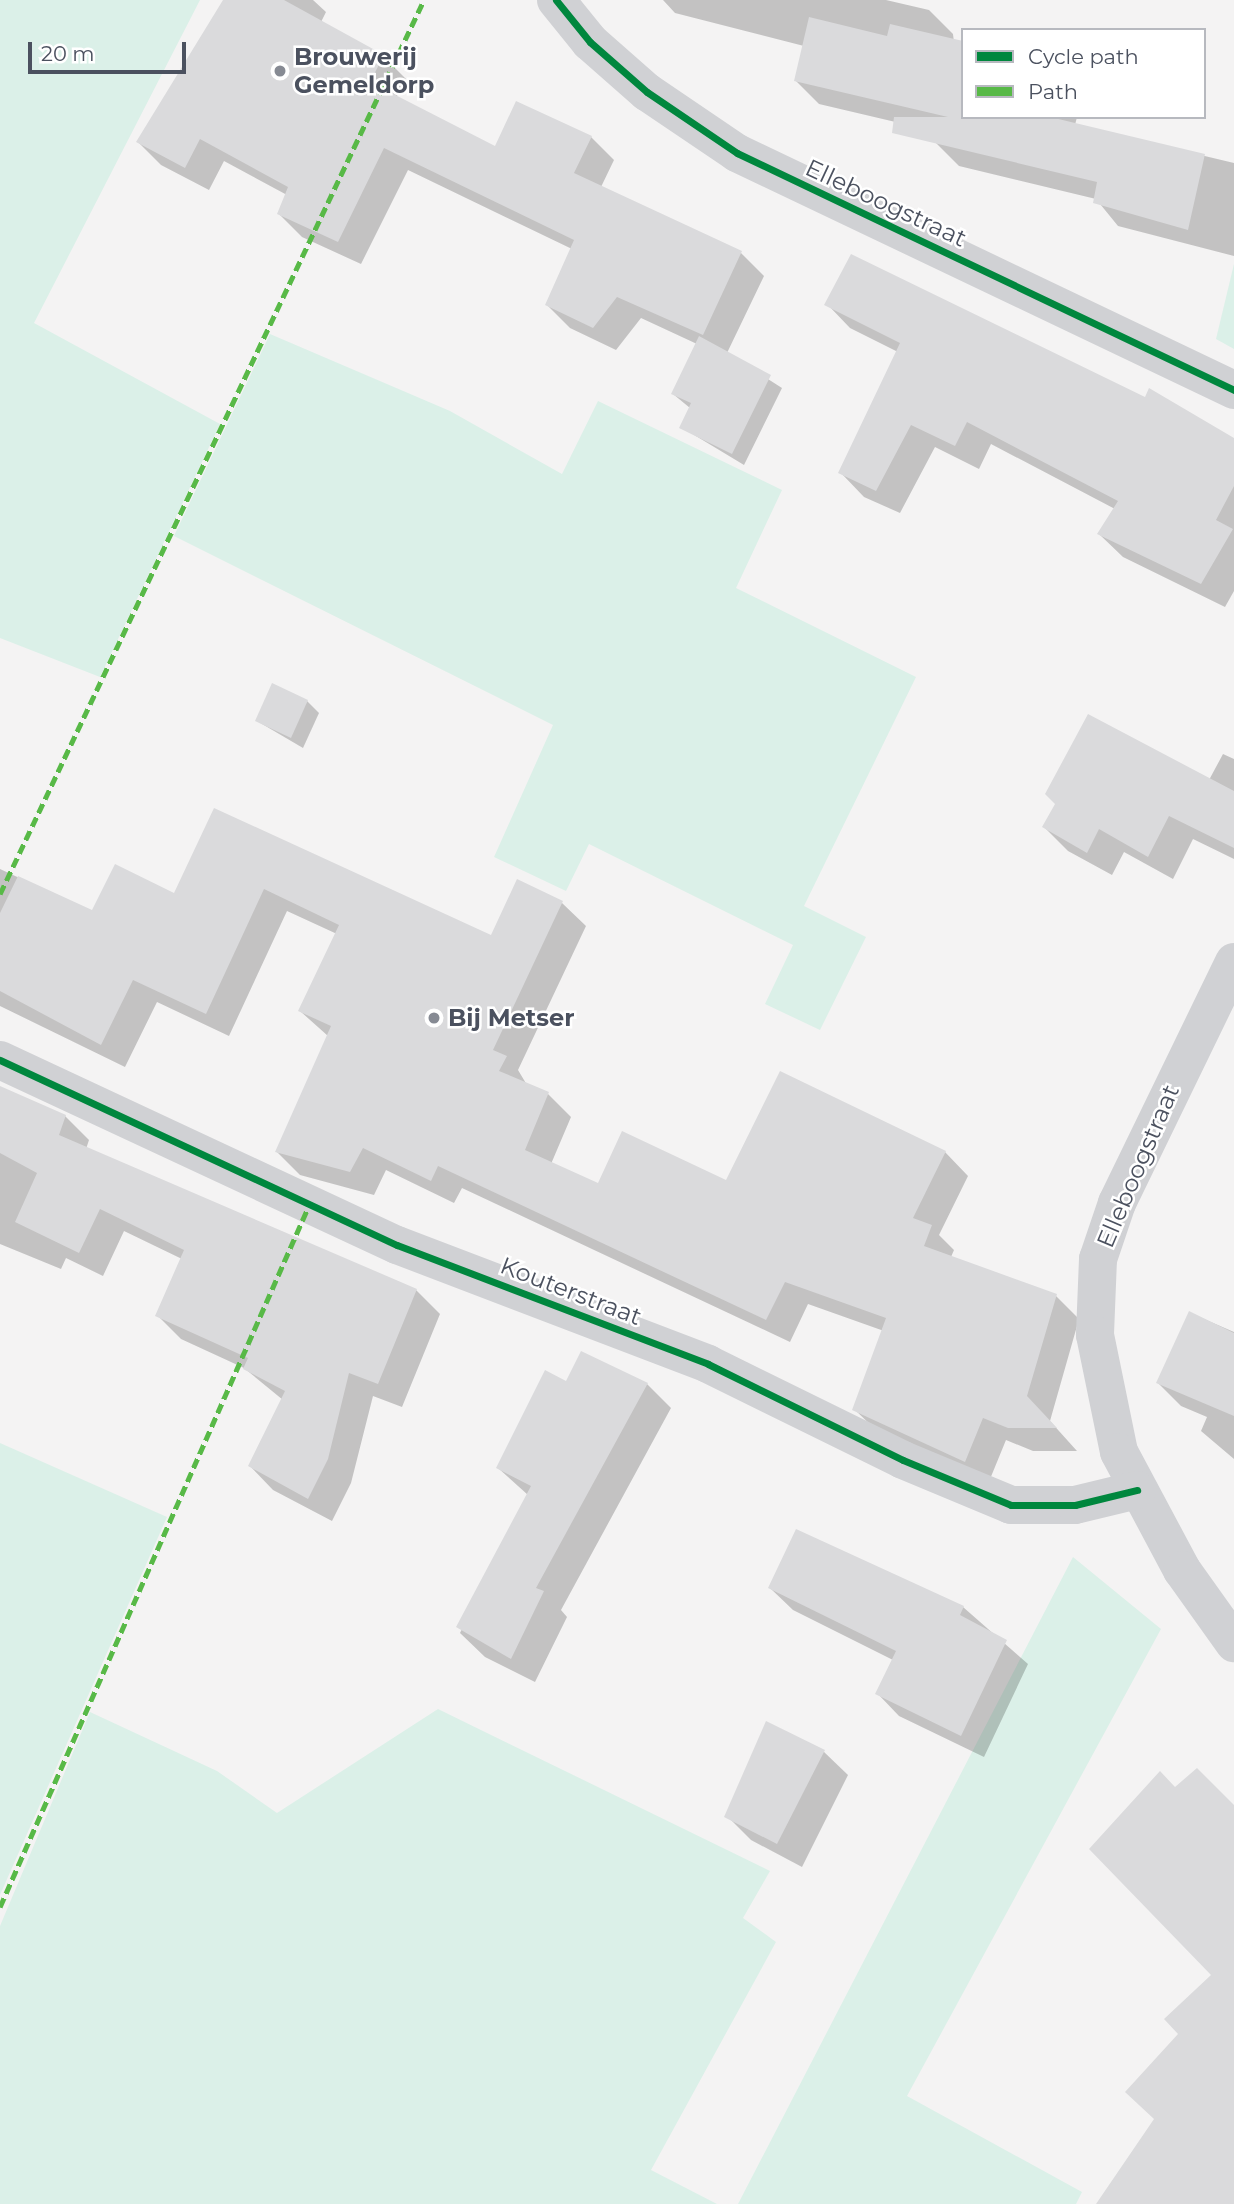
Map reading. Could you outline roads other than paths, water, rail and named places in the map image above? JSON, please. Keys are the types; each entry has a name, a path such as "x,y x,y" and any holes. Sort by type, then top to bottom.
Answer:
{"street":[{"name":"Elleboogstraat","path":"556,0 590,42 647,92 737,153 1234,390"},
{"name":"Elleboogstraat","path":"1234,962 1157,1113 1098,1259 1100,1370 1119,1452 1182,1570 1234,1643"},
{"name":"Kouterstraat","path":"0,1060 397,1245 708,1364 903,1460 1011,1505 1075,1505 1137,1490"}],"place":[{"name":"Brouwerij Gemeldorp","path":"280,71"},
{"name":"Bij Metser","path":"434,1018"}]}
